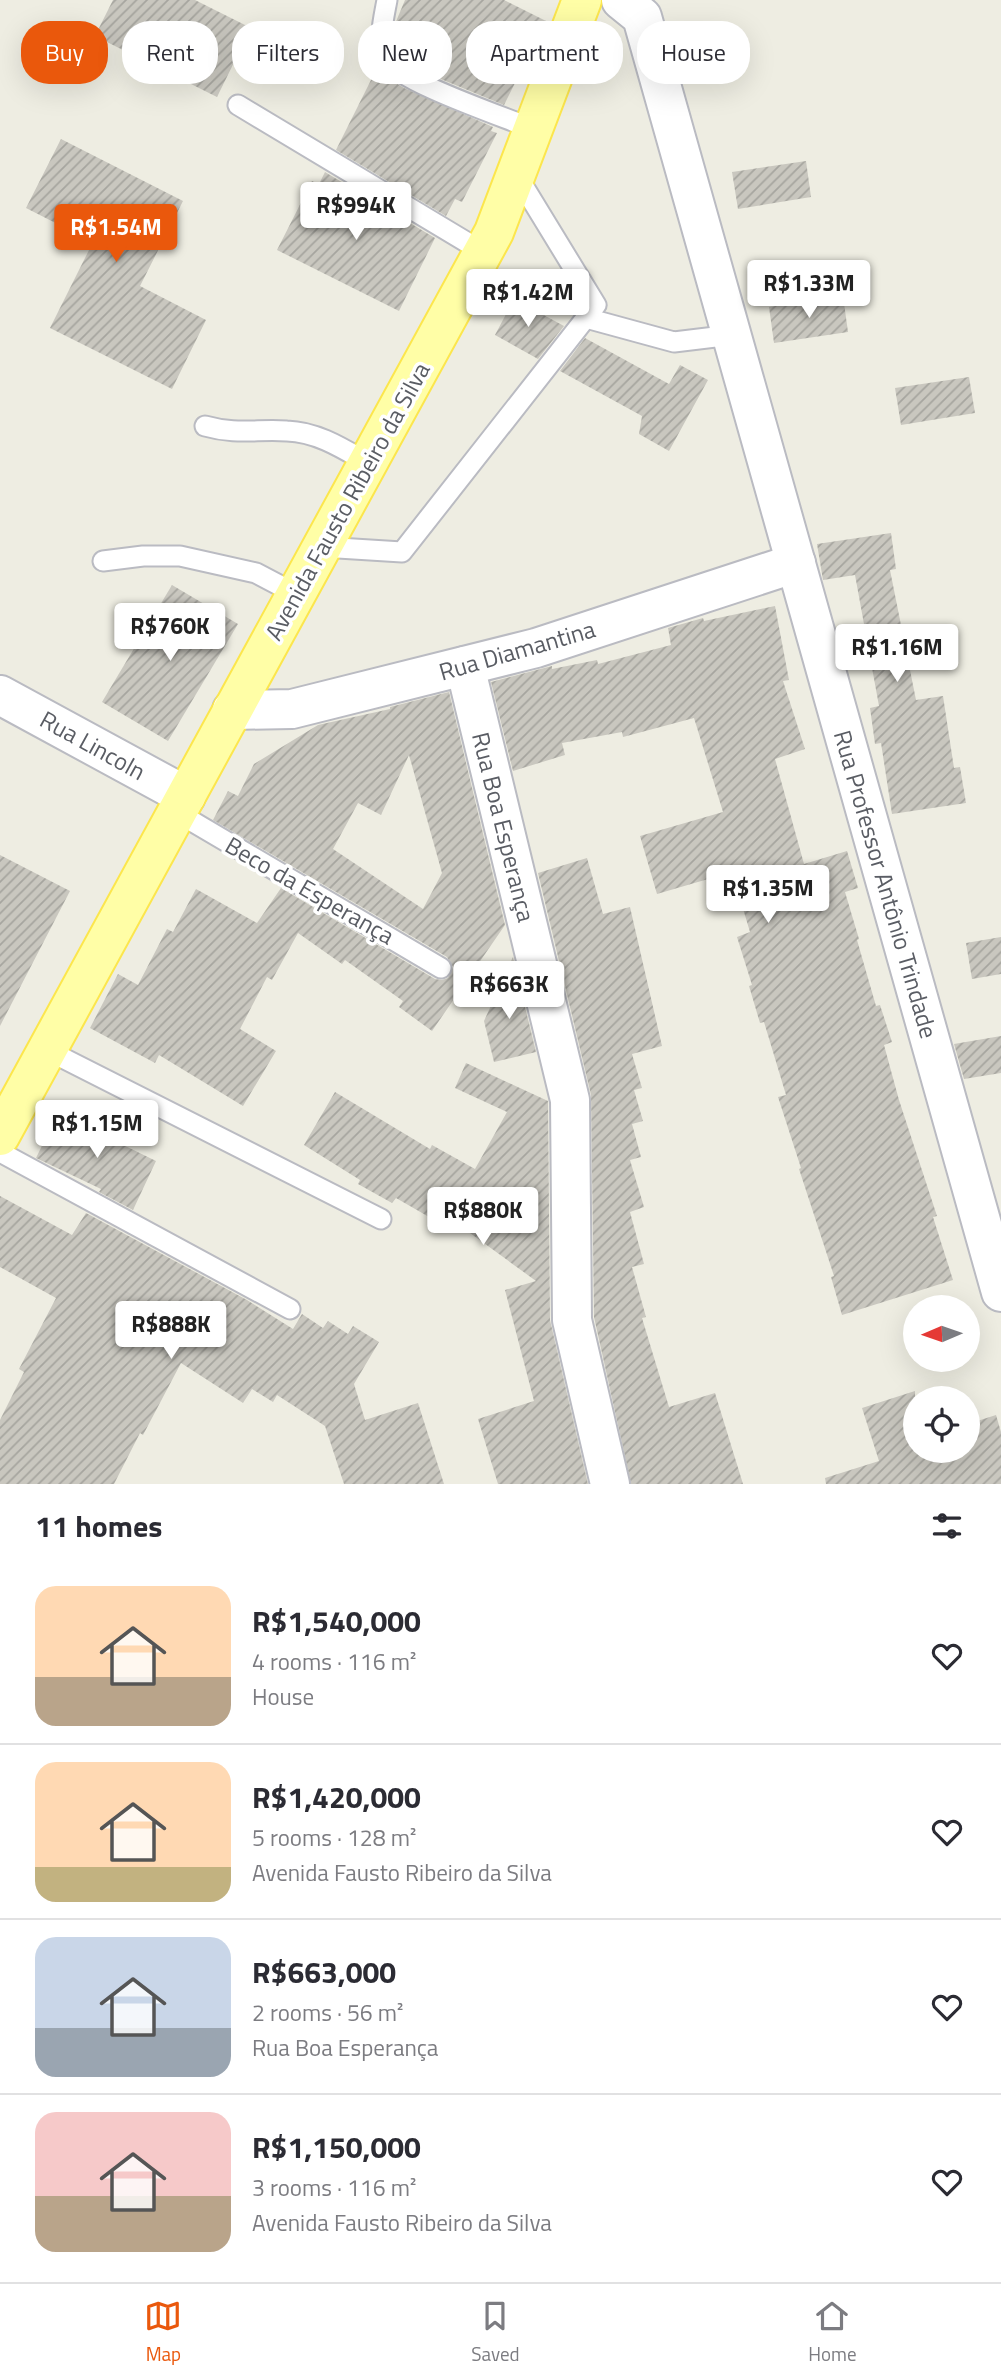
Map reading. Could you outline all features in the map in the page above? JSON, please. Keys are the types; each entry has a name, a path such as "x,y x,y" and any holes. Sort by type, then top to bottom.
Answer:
{"main road":[{"name":"Avenida Fausto Ribeiro da Silva","path":"0,1136 494,232 582,0"}],"street":[{"name":"Rua Professor Antônio Trindade","path":"621,0 642,17 1001,1293"},
{"name":"Rua Diamantina","path":"232,710 292,709 536,648 796,563"},
{"name":"Rua Boa Esperança","path":"465,666 570,1100 572,1320 610,1484"},
{"name":"Rua Lincoln","path":"0,695 182,804"}],"lane":[{"path":"387,0 381,32 386,60 408,78 533,129"},
{"path":"238,105 483,252"},
{"path":"322,547 402,552 596,305 516,173"},
{"path":"586,318 674,342 732,335"},
{"path":"205,426 228,432 289,431 326,439 368,463"},
{"path":"103,561 143,556 180,556 256,573 296,594"},
{"name":"Beco da Esperança","path":"182,804 441,968"},
{"path":"47,1050 381,1219"},
{"path":"0,1152 290,1309"}],"building":[{"path":"113,0 195,0 237,21 232,21 232,67 217,97 191,84 218,84 218,21 122,21 122,50 108,42 108,21 102,21"},
{"path":"405,0 504,0 546,21 466,21 466,84 514,84 504,105 452,84 452,21 396,21"},
{"path":"369,84 398,84 493,127 491,131 497,133 462,202 455,199 446,216 336,150"},
{"path":"61,139 183,201 140,286 206,320 172,389 50,328 93,242 26,208"},
{"path":"806,161 811,197 738,209 732,172"},
{"path":"325,172 435,238 399,311 277,250 312,181 319,184"},
{"path":"843,296 848,332 774,343 769,307"},
{"path":"514,299 564,326 538,359 495,335"},
{"path":"585,338 669,384 680,365 708,380 669,451 639,434 642,416 560,371"},
{"path":"969,377 975,413 901,425 895,388"},
{"path":"891,533 896,569 890,570 916,700 943,696 954,768 960,767 966,803 892,814 881,743 875,744 870,708 879,706 855,575 823,580 817,544"},
{"path":"172,585 238,624 168,741 102,702"},
{"path":"775,606 789,680 783,681 805,749 775,759 804,864 847,851 858,888 845,892 876,1006 880,1005 892,1042 884,1045 937,1216 933,1217 953,1280 842,1315 831,1277 834,1276 778,1097 786,1095 764,1022 760,1023 749,986 752,985 737,937 750,932 732,872 657,894 640,836 723,812 694,718 623,737 622,732 562,743 565,755 513,771 491,682 552,666 552,669 597,660 598,664 671,645 668,628 703,618 704,621"},
{"path":"449,692 505,925 432,1031 399,1007 403,1001 345,960 342,964 298,933 272,980 267,977 240,1029 276,1051 243,1106 159,1055 155,1063 90,1028 118,974 138,985 167,929 173,932 196,889 257,923 281,888 435,979 448,978 453,967 447,957 213,820 228,791 238,796 254,764 318,725","holes":["409,755 442,873 423,909 333,849 358,803 381,815"]},
{"path":"0,855 70,891 0,1026"},
{"path":"587,858 603,914 630,907 662,1046 632,1054 642,1088 634,1090 643,1121 632,1124 641,1157 630,1160 644,1207 630,1212 644,1264 632,1267 646,1317 642,1318 669,1407 715,1393 743,1484 631,1484 594,1317 591,1095 538,873"},
{"path":"1001,937 1001,974 972,979 966,943"},
{"path":"513,957 536,1052 494,1062 484,1021"},
{"path":"1001,1036 1001,1073 964,1079 954,1044"},
{"path":"466,1063 548,1101 550,1320 588,1484 498,1484 478,1419 534,1401 505,1290 536,1281 441,1212 436,1221 396,1198 392,1203 358,1184 360,1180 304,1145 335,1092 430,1149 432,1145 475,1169 507,1112 455,1088"},
{"path":"58,1113 156,1161 133,1210 99,1192 101,1189 36,1158"},
{"path":"0,1196 72,1235 86,1213 247,1300 293,1329 302,1314 323,1328 328,1321 348,1334 353,1326 379,1342 354,1384 365,1420 418,1403 444,1484 344,1484 325,1426 277,1395 273,1402 252,1389 243,1403 181,1363 114,1484 0,1484 0,1420 24,1372 19,1369 56,1298 0,1267"},
{"path":"903,1395 903,1463 980,1463 980,1420 996,1415 1001,1432 1001,1484 826,1484 825,1478 879,1461 862,1408"}]}
